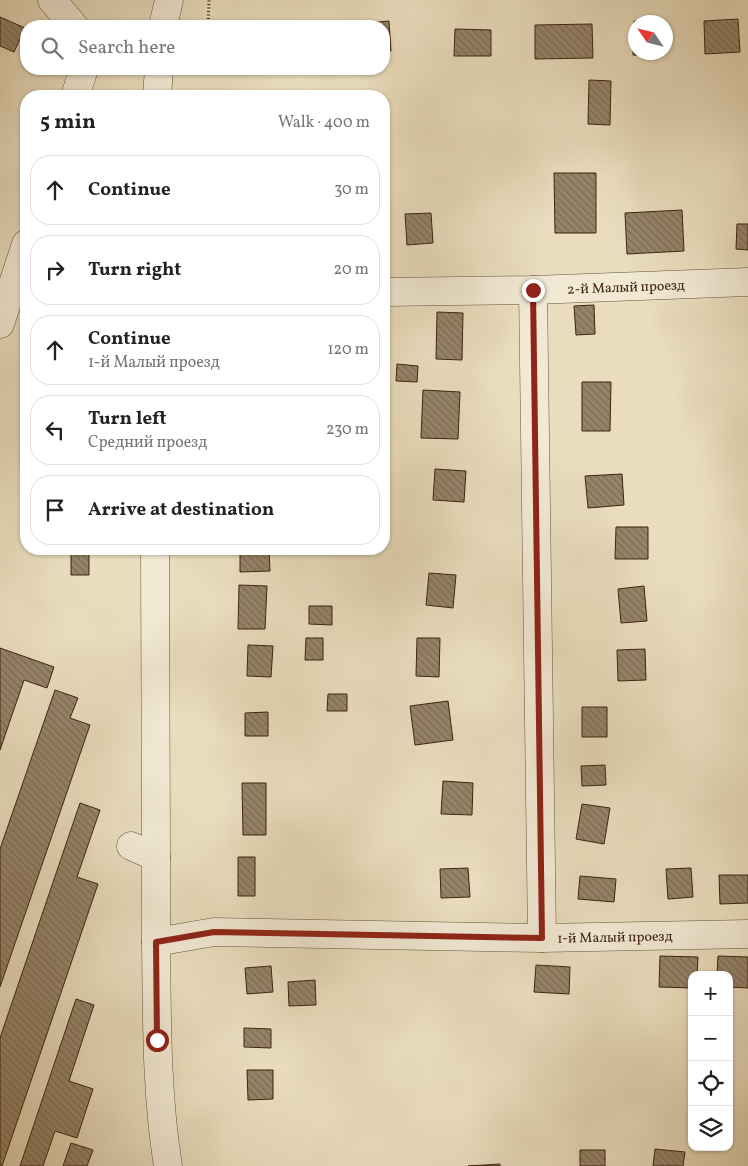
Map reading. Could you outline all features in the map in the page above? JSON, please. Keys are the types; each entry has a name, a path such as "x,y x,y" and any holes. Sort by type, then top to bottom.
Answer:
{"street":[{"path":"52,0 69,20"},
{"path":"164,20 168,0"},
{"path":"77,90 82,75"},
{"path":"158,90 159,75"},
{"path":"0,324 20,262"},
{"name":"2-й Малый проезд","path":"390,292 533,290 748,282"},
{"path":"533,290 542,938"},
{"path":"155,555 157,1040 162,1130 168,1166"},
{"path":"131,846 156,857"},
{"name":"1-й Малый проезд","path":"156,942 214,932 542,938 748,934"}],"path":[{"path":"208,20 209,0"}],"building":[{"path":"0,17 20,26 20,39 14,52 0,46"},
{"path":"738,19 740,52 705,54 704,21"},
{"path":"592,24 593,58 535,59 535,25"},
{"path":"455,29 491,30 491,56 454,56"},
{"path":"589,80 611,81 610,125 588,124"},
{"path":"554,173 596,173 596,233 555,233"},
{"path":"682,210 684,251 627,254 625,213"},
{"path":"431,213 433,243 407,245 405,214"},
{"path":"737,224 748,224 748,250 736,249"},
{"path":"594,305 595,334 576,335 574,306"},
{"path":"437,312 463,313 462,360 436,359"},
{"path":"397,364 418,366 417,382 396,381"},
{"path":"582,382 611,382 610,431 582,431"},
{"path":"423,390 460,392 458,439 421,438"},
{"path":"435,469 466,471 464,502 433,500"},
{"path":"622,474 624,505 588,508 585,476"},
{"path":"616,527 648,527 648,559 615,559"},
{"path":"71,555 89,555 89,575 71,575"},
{"path":"240,555 269,555 270,571 240,572"},
{"path":"429,573 456,575 453,608 426,605"},
{"path":"239,585 267,586 265,629 238,629"},
{"path":"644,586 647,621 621,623 618,589"},
{"path":"309,606 332,606 332,625 309,624"},
{"path":"306,638 323,638 323,660 305,660"},
{"path":"417,638 440,638 439,677 416,676"},
{"path":"248,645 273,646 271,677 247,676"},
{"path":"0,648 54,667 47,688 24,680 0,750"},
{"path":"645,649 646,680 618,681 617,650"},
{"path":"55,690 78,698 70,718 90,725 0,987 0,849"},
{"path":"328,694 347,694 347,711 327,711"},
{"path":"448,701 453,740 415,745 410,706"},
{"path":"582,707 607,707 607,737 582,737"},
{"path":"268,712 268,736 245,736 245,713"},
{"path":"605,765 606,785 582,786 581,766"},
{"path":"443,781 473,783 472,815 441,814"},
{"path":"242,783 266,783 266,835 243,835"},
{"path":"80,803 100,810 77,877 98,884 2,1166 0,1166 0,1038"},
{"path":"582,804 610,808 604,844 576,839"},
{"path":"238,857 255,857 255,896 238,896"},
{"path":"468,868 470,897 441,898 440,869"},
{"path":"691,868 693,897 668,899 666,869"},
{"path":"719,875 748,875 748,903 720,904"},
{"path":"580,876 616,879 614,902 578,899"},
{"path":"660,956 698,957 697,971 688,971 688,988 659,987"},
{"path":"718,956 748,957 748,988 733,987 733,971 717,971"},
{"path":"536,965 570,967 569,994 534,992"},
{"path":"271,966 273,992 247,994 245,968"},
{"path":"315,980 316,1005 289,1006 288,982"},
{"path":"76,999 94,1005 69,1081 93,1089 77,1138 55,1131 43,1166 20,1166"},
{"path":"244,1028 271,1029 271,1048 244,1047"},
{"path":"247,1070 273,1070 273,1099 248,1100"},
{"path":"71,1143 93,1150 87,1166 63,1166"},
{"path":"655,1149 685,1152 683,1166 653,1166"},
{"path":"580,1150 605,1150 605,1166 580,1166"},
{"path":"500,1164 500,1166 468,1166"}],"route":[{"path":"157,1040 156,942 214,932 542,938 533,290"}]}
